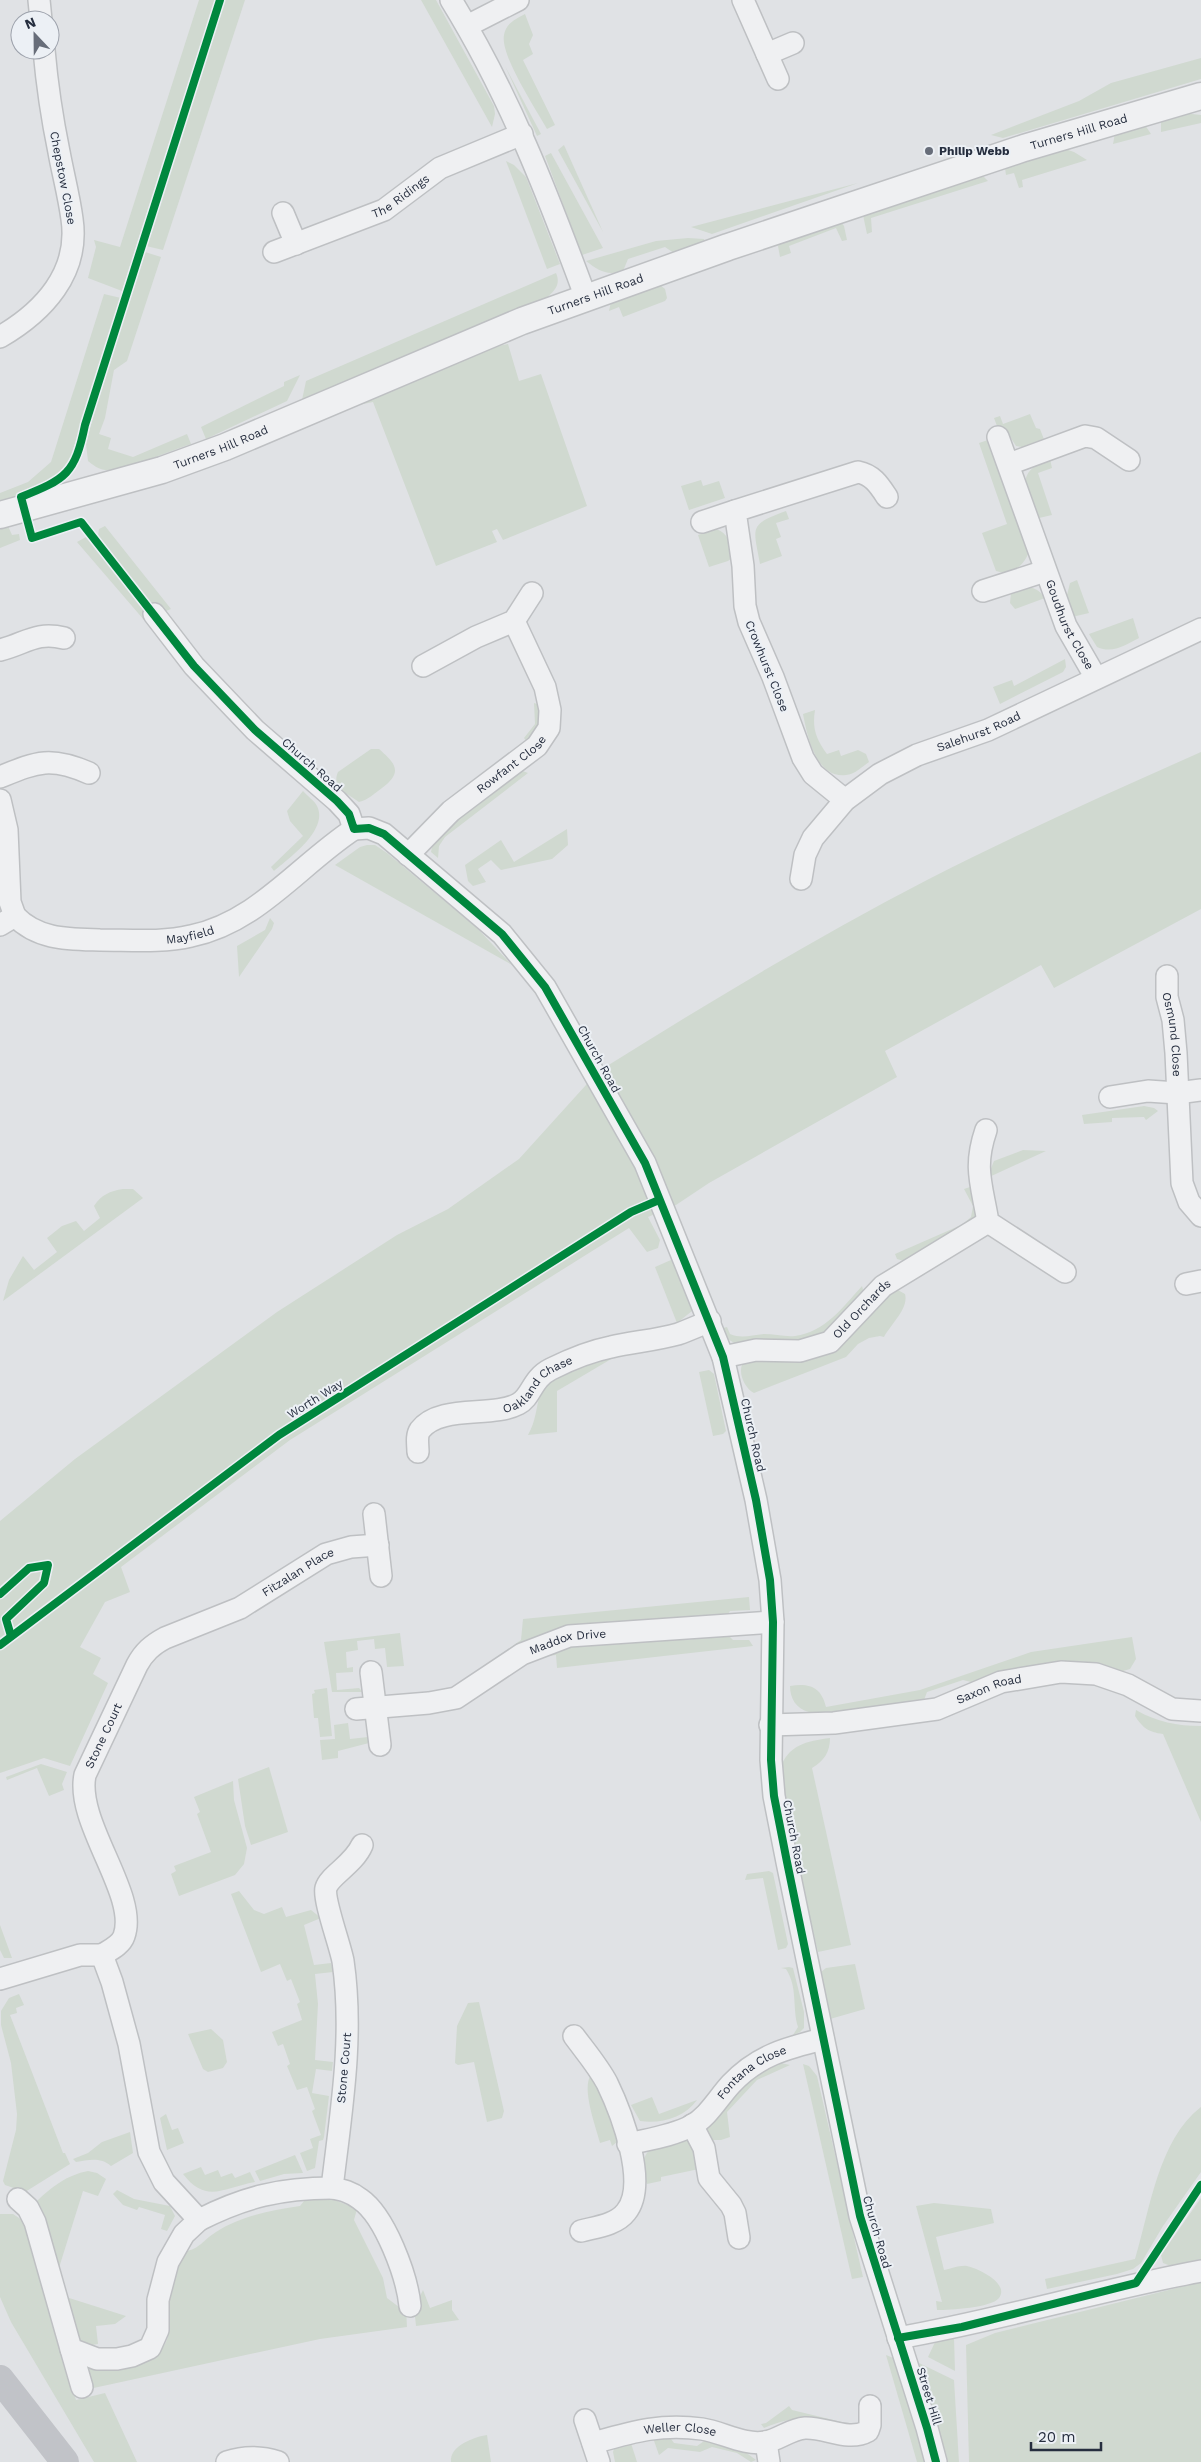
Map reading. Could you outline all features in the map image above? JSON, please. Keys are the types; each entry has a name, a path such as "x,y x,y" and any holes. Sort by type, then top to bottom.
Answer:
{"main road":[{"path":"0,2379 65,2462"}],"street":[{"path":"451,0 496,80 522,134 586,298"},
{"path":"467,26 518,0"},
{"path":"743,0 778,79"},
{"path":"767,54 793,43"},
{"name":"Chepstow Close","path":"0,337 22,324 39,310 63,276 72,248 72,220 53,123 45,60"},
{"name":"Turners Hill Road","path":"0,515 162,470 225,447 457,348 586,298 755,238 1111,121 1201,96"},
{"name":"The Ridings","path":"274,252 384,210 440,168 522,134"},
{"path":"283,213 296,244"},
{"path":"1009,464 1085,436 1096,438 1129,460"},
{"name":"Goudhurst Close","path":"998,437 1066,626 1096,678"},
{"path":"702,522 858,472 867,474 887,497"},
{"name":"Crowhurst Close","path":"735,512 742,550 745,606 749,622 773,677 803,758 813,774 845,800"},
{"name":"Goudhurst Close","path":"983,591 1045,570"},
{"path":"423,666 476,637 514,622 532,593"},
{"name":"Church Road","path":"154,614 194,666 255,730 337,801 349,814 354,829 369,828 384,834 475,910 502,934 522,956 545,987 645,1163 723,1357 764,1540 770,1580 773,1622 770,1725 774,1796 822,2039 860,2216 898,2338"},
{"name":"Rowfant Close","path":"408,855 451,811 537,746 549,728 550,710 545,687 514,622"},
{"name":"Salehurst Road","path":"801,880 808,846 845,800 863,784 899,763 988,730 1201,629"},
{"path":"0,650 45,635 64,638"},
{"path":"0,777 34,764 48,761 89,773"},
{"path":"0,800 7,830 10,902 8,921"},
{"name":"Mayfield","path":"8,921 52,937 154,940 190,937 219,928 242,917 307,868 336,841 354,829"},
{"name":"Osmund Close","path":"1167,976 1167,997 1173,1020 1176,1052 1176,1093"},
{"name":"Osmund Close","path":"1110,1097 1148,1091 1176,1093 1201,1090"},
{"path":"1176,1093 1184,1194 1201,1216"},
{"path":"986,1130 978,1155 978,1165 988,1222 1064,1272"},
{"name":"Old Orchards","path":"723,1357 756,1350 800,1351 816,1348 830,1342 883,1286 988,1222"},
{"name":"Oakland Chase","path":"418,1452 417,1438 420,1430 429,1423 454,1414 505,1408 518,1404 526,1397 538,1377 565,1363 610,1347 678,1334 710,1321"},
{"path":"374,1514 381,1576"},
{"name":"Fitzalan Place","path":"224,1615 260,1597 326,1554 351,1546 378,1545"},
{"name":"Stone Court","path":"102,1955 114,1948 124,1938 127,1919 83,1795 85,1775 144,1652 164,1638 224,1615"},
{"name":"Maddox Drive","path":"366,1708 429,1703 456,1698 522,1654 569,1636 773,1622"},
{"path":"371,1672 366,1708 380,1745"},
{"name":"Saxon Road","path":"770,1725 834,1723 937,1709 1000,1682 1061,1672 1096,1674 1128,1685 1172,1709 1201,1711"},
{"name":"Stone Court","path":"332,2188 346,2063 348,1993 342,1956 325,1896 328,1883 351,1863 362,1845"},
{"path":"0,1978 80,1955 102,1955 129,2044 150,2152 164,2182 199,2220"},
{"path":"574,2036 597,2066 607,2083 636,2174 632,2202 626,2212 609,2224 581,2231"},
{"name":"Fontana Close","path":"628,2144 676,2133 692,2125 705,2116 748,2067 782,2049 822,2039"},
{"path":"692,2125 704,2148 709,2178 731,2205 735,2214 739,2238"},
{"path":"72,2349 97,2359 117,2359 132,2356 150,2348 158,2330 158,2300 168,2262 184,2234 199,2220 220,2209 262,2194 284,2190 332,2188 347,2190 375,2214 403,2269 410,2306"},
{"path":"18,2199 28,2208 35,2222 82,2388"},
{"path":"898,2338 962,2327 1136,2284 1201,2271"},
{"name":"Street Hill","path":"898,2338 936,2462"},
{"name":"Weller Close","path":"585,2420 596,2452 659,2426 697,2428 753,2442 768,2452 791,2430 806,2428 854,2436 862,2434 868,2431 870,2425 870,2406"},
{"path":"227,2462 248,2457 263,2457 278,2462"}],"shaded area":[{"path":"199,0 215,0 122,291 88,278 96,247 94,240 120,247"},
{"path":"225,0 245,0 163,250 146,246"},
{"path":"421,0 436,0 494,106 495,114 492,127"},
{"path":"525,14 533,35 529,44 533,54 523,60 555,125 547,129 513,68 504,44 504,35 507,27"},
{"path":"1201,58 1201,79 1003,138 991,135 1079,101 1111,83"},
{"path":"505,66 541,134 537,136"},
{"path":"1183,113 1201,115 1201,123 1161,132 1161,118"},
{"path":"1145,125 1151,134 1113,144 1115,133"},
{"path":"564,145 603,232 558,150"},
{"path":"1062,148 1074,152 1087,160 1022,180 1023,187 1019,188 1014,173 1006,175 1005,168 1011,164"},
{"path":"551,153 603,248 582,255 545,156"},
{"path":"506,161 514,165 526,177 560,264 547,269"},
{"path":"982,175 988,181 871,218 872,232 867,234 863,215"},
{"path":"858,183 712,234 691,227"},
{"path":"841,222 844,226 847,240 842,241 836,228 789,246 791,253 780,257 778,246 782,241"},
{"path":"688,238 704,239 705,242 674,253 665,247 628,259 623,271 603,272 586,261 656,241"},
{"path":"145,252 161,257 127,361 114,370 105,418 99,434 111,438 108,449 133,457 187,434 191,444 123,468 105,470 98,468 88,461 86,444"},
{"path":"556,273 558,281 556,287 546,298 302,400 306,381"},
{"path":"660,285 665,289 667,298 665,301 623,317 619,307 609,311 611,302"},
{"path":"104,294 121,298 71,456 50,480 31,491 0,501 0,493 28,482 51,462"},
{"path":"508,344 519,381 541,374 587,506 503,540 497,529 492,531 497,542 436,566 373,402 339,409 493,347"},
{"path":"300,375 287,401 206,439 201,427 284,386 284,382"},
{"path":"1030,414 1036,428 1040,429 1045,442 1027,448 1016,446 1007,432 1000,434 994,418 1000,416 1003,424"},
{"path":"988,440 1028,554 1023,563 1015,569 1006,572 996,571 982,533 1007,524 979,443"},
{"path":"1050,459 1052,468 1038,473 1052,515 1039,518 1029,499 1025,482 1031,469"},
{"path":"701,480 703,486 719,481 725,498 689,510 681,486"},
{"path":"786,511 789,519 776,523 781,537 776,539 782,556 760,564 755,535 756,529 765,520"},
{"path":"8,526 12,535 19,534 20,540 0,548 0,528"},
{"path":"105,526 171,609 144,620 77,542 86,537 91,541 98,536 99,529"},
{"path":"715,529 726,536 733,557 728,561 709,567 698,535"},
{"path":"1077,580 1089,613 1072,617 1066,599 1070,583"},
{"path":"1024,587 1036,590 1045,598 1015,609 1010,603 1011,593"},
{"path":"1133,618 1139,638 1119,648 1108,650 1097,647 1089,634"},
{"path":"1065,659 1066,667 1063,672 1000,704 993,687 1012,680 1014,686"},
{"path":"534,703 540,705 539,723 528,743 524,738 535,724"},
{"path":"815,710 814,722 816,733 827,754 839,750 841,756 858,750 866,754 869,762 849,775 836,774 827,770 820,763 810,744 803,714"},
{"path":"371,749 379,749 390,759 395,768 395,773 382,788 359,802 342,790 336,777 338,772"},
{"path":"1201,752 1201,909 1054,988 1041,965 885,1051 897,1077 709,1183 676,1205 648,1217 660,1240 658,1248 647,1252 629,1228 290,1440 121,1567 130,1592 105,1602 80,1647 101,1658 93,1674 108,1683 70,1766 44,1758 0,1773 0,1521 75,1459 277,1312 397,1235 448,1209 519,1159 595,1075 607,1066 765,970 927,880 1029,830"},
{"path":"520,770 528,773 445,837 439,846 438,858 431,852 443,831 469,808"},
{"path":"303,791 317,806 319,815 317,824 313,834 306,843 274,871 271,867 303,836 290,821 287,811"},
{"path":"567,829 568,845 552,859 501,870 491,860 478,869 486,882 473,886 468,881 465,865 501,840 514,862"},
{"path":"375,845 387,853 477,928 512,965 335,865 360,847"},
{"path":"270,918 274,923 272,929 239,977 237,946 265,930"},
{"path":"1144,1106 1158,1111 1146,1120 1144,1117 1112,1118 1112,1122 1084,1124 1082,1115"},
{"path":"1023,1150 1046,1151 987,1178 994,1161"},
{"path":"973,1186 977,1209 971,1224 965,1229 963,1224 971,1217 973,1206 964,1189"},
{"path":"133,1189 143,1198 3,1301 9,1280 23,1256 34,1270 57,1252 47,1238 62,1226 76,1221 84,1231 100,1218 94,1206 100,1199 110,1192"},
{"path":"959,1226 962,1230 904,1261 897,1259 895,1254"},
{"path":"671,1260 675,1262 693,1301 692,1311 677,1323 655,1267"},
{"path":"862,1286 864,1293 826,1333 806,1342 736,1344 726,1338 723,1328 727,1327 730,1334 739,1336 764,1334 795,1336 806,1334 832,1318"},
{"path":"896,1289 905,1294 906,1299 899,1316 884,1337 869,1338 858,1344 846,1357 754,1393 747,1387 741,1373 741,1368 746,1360 793,1361 827,1354 837,1348 890,1291"},
{"path":"618,1355 557,1391 557,1432 528,1435 544,1386 552,1379 574,1367"},
{"path":"709,1370 714,1374 726,1431 723,1434 713,1436 699,1372"},
{"path":"749,1597 750,1610 730,1611 725,1618 563,1628 529,1641 490,1668 487,1664 521,1640 523,1619"},
{"path":"400,1633 404,1666 387,1667 385,1648 375,1649 374,1639 357,1641 358,1650 346,1652 347,1668 353,1667 353,1672 336,1673 337,1690 359,1688 363,1692 332,1692 324,1642"},
{"path":"727,1634 733,1640 749,1640 753,1646 557,1668 556,1655 539,1657 570,1646 662,1638 687,1640"},
{"path":"1132,1637 1136,1659 1130,1669 1123,1671 1096,1664 1036,1665 1000,1673 975,1683 963,1680 927,1692 924,1700 866,1710 835,1713 804,1711 797,1706 790,1690 790,1686 797,1685 814,1688 821,1695 826,1707 920,1690 1031,1652"},
{"path":"327,1688 332,1736 320,1737 318,1718 314,1718 312,1694 315,1693 314,1690"},
{"path":"1136,1710 1152,1718 1167,1722 1201,1726 1201,1822 1163,1734 1150,1731 1143,1726 1135,1716"},
{"path":"348,1723 350,1739 368,1737 369,1743 338,1751 338,1758 322,1760 320,1740 335,1739 334,1725"},
{"path":"830,1738 826,1756 812,1768 851,1945 818,1952 791,1836 780,1770 788,1755 799,1746"},
{"path":"41,1764 67,1772 62,1784 64,1790 49,1796 37,1768 7,1780 6,1777"},
{"path":"269,1767 288,1832 251,1845 245,1826 238,1779"},
{"path":"233,1781 234,1800 247,1848 244,1864 235,1875 179,1896 171,1874 176,1871 174,1866 211,1852 197,1814 200,1812 194,1797"},
{"path":"769,1871 773,1873 788,1944 786,1948 778,1950 763,1878 745,1880 747,1874"},
{"path":"239,1891 254,1910 264,1914 282,1907 286,1917 311,1910 321,1918 304,1925 314,1965 331,1963 333,1972 315,1974 318,2004 315,2060 333,2062 332,2071 316,2069 312,2093 329,2096 324,2137 323,2140 319,2141 315,2168 307,2171 300,2153 313,2148 310,2139 321,2135 312,2111 315,2109 307,2087 297,2090 287,2066 290,2064 283,2044 278,2046 272,2032 302,2020 297,2004 300,2002 291,1979 287,1981 280,1964 261,1972 231,1894"},
{"path":"0,1925 12,1958 4,1958 0,1950"},
{"path":"855,1964 865,2009 830,2019 821,1972 826,1968"},
{"path":"781,1968 793,1968 804,2012 804,2028 793,2035 798,2027 792,1983 786,1969"},
{"path":"19,1994 24,2005 16,2008 17,2013 10,2015 63,2153 65,2153 70,2164 25,2192 5,2185 3,2181 16,2130 17,2114 11,2063 1,2025 1,2011 9,1998"},
{"path":"479,2002 504,2111 502,2118 487,2122 474,2062 458,2065 455,2063 457,2026 468,2003"},
{"path":"211,2029 223,2040 227,2062 223,2068 208,2072 203,2069 188,2034"},
{"path":"776,2062 790,2065 757,2080 727,2112 730,2137 721,2140 710,2140 705,2132 707,2125 744,2080"},
{"path":"803,2064 809,2066 817,2076 863,2277 852,2279"},
{"path":"591,2075 609,2110 617,2142 612,2146 610,2140 600,2143 588,2098 588,2081"},
{"path":"652,2097 659,2114 697,2100 686,2111 672,2118 656,2122 640,2121 631,2105"},
{"path":"1201,2107 1201,2172 1163,2226 1141,2263 1133,2269 1117,2274 1047,2289 1045,2279 1135,2259 1151,2198 1165,2157 1186,2121"},
{"path":"166,2114 172,2130 178,2128 184,2143 167,2150 160,2118"},
{"path":"130,2132 133,2153 111,2166 99,2160 76,2162 73,2159 88,2153 102,2142"},
{"path":"691,2138 699,2169 661,2177 661,2181 647,2184 643,2166 644,2158 649,2150"},
{"path":"295,2155 303,2173 284,2174 260,2181 255,2171"},
{"path":"201,2167 205,2175 218,2170 221,2177 232,2173 235,2178 250,2172 255,2182 216,2192 199,2189 183,2174"},
{"path":"88,2171 97,2173 106,2179 98,2196 83,2191 58,2271 36,2202 60,2182 73,2175"},
{"path":"117,2190 134,2199 170,2206 175,2216 167,2231 161,2229 165,2215 139,2207 137,2210 123,2205 113,2194"},
{"path":"308,2196 330,2198 357,2209 354,2220 383,2278 387,2298 399,2307 406,2308 407,2327 320,2339 89,2389 85,2369 120,2367 133,2364 156,2354 164,2346 169,2328 172,2271 175,2263 184,2252 198,2246 225,2226 267,2212 300,2206"},
{"path":"1201,2198 1201,2259 1171,2266 1163,2263 1161,2255"},
{"path":"934,2203 991,2209 994,2223 936,2237 944,2270 967,2266 991,2277 1000,2287 1001,2292 999,2298 995,2301 970,2308 937,2310 936,2301 942,2302 916,2206"},
{"path":"0,2214 13,2214 22,2220 27,2229 76,2400 105,2393 137,2462 94,2462 11,2322 0,2297"},
{"path":"1201,2282 1201,2462 969,2462 966,2345 995,2333"},
{"path":"423,2290 430,2308 452,2300 452,2310 459,2320 416,2326 414,2307 419,2306"},
{"path":"66,2297 126,2316 115,2324 96,2326 98,2344 87,2346 78,2339"},
{"path":"954,2337 955,2371 928,2357 937,2338"},
{"path":"886,2355 896,2359 927,2462 917,2462"},
{"path":"919,2363 954,2380 959,2462 945,2462"},
{"path":"789,2406 792,2410 854,2425 819,2419 799,2419 788,2420 764,2428 761,2424 766,2423"},
{"path":"487,2435 491,2462 451,2462 451,2456 454,2451 463,2443"},
{"path":"668,2435 674,2443 697,2446 707,2439 740,2448 756,2460 751,2462 737,2453 712,2447 700,2452 668,2448 659,2455 653,2438"},
{"path":"631,2443 637,2462 615,2462 613,2452 615,2446"}],"cycle path":[{"path":"220,0 77,454 66,473 49,485 21,497 32,538 81,522 194,666 255,730 337,801 349,814 354,829 369,828 384,834 502,934 545,987 645,1163 723,1357 756,1500 770,1580 773,1622 771,1760 774,1796 860,2216 936,2462"},
{"name":"Worth Way","path":"0,1645 279,1435 631,1212 659,1200"},
{"path":"0,1594 29,1568 48,1565 44,1583 6,1619 11,1636"},
{"path":"898,2338 962,2327 1136,2283 1201,2185"}],"place":[{"name":"Philip Webb","path":"929,151"}]}
